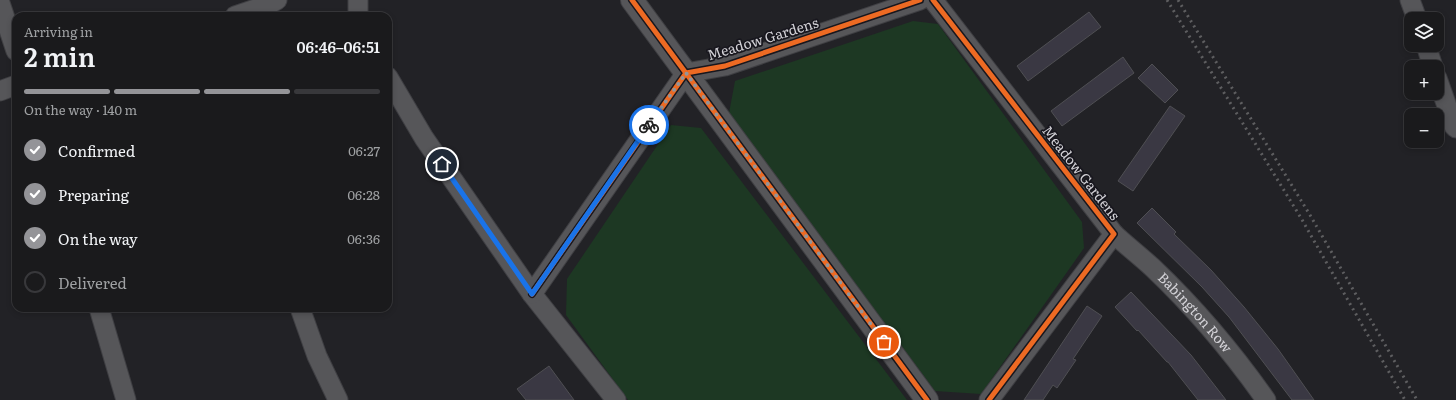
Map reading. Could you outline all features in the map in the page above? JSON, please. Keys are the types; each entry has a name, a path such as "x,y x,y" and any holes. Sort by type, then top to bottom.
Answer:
{"street":[{"path":"247,12 277,0"},
{"path":"358,0 358,12"},
{"path":"632,0 927,400"},
{"name":"Meadow Gardens","path":"686,73 725,66 920,0"},
{"name":"Meadow Gardens","path":"933,0 1114,234 989,400"},
{"path":"1410,0 1414,12"},
{"path":"0,3 12,39"},
{"path":"532,294 686,73"},
{"path":"392,84 424,138 532,294 616,400"},
{"path":"0,91 12,86"},
{"path":"1444,98 1456,128"},
{"name":"Babington Row","path":"1114,234 1153,268 1183,299 1219,339 1266,400"},
{"path":"100,312 126,400"},
{"path":"302,312 318,356 338,400"}],"green space":[{"path":"913,21 938,24 1082,222 1084,248 981,394 935,391 729,113 735,81"},
{"path":"671,125 701,128 907,400 628,400 566,315 567,279"}],"building":[{"path":"1089,12 1101,27 1028,81 1017,66"},
{"path":"1123,57 1134,73 1062,126 1051,111"},
{"path":"1152,64 1178,90 1165,103 1138,78"},
{"path":"1170,106 1185,116 1133,191 1118,181"},
{"path":"1152,208 1176,232 1174,234 1211,270 1244,307 1278,349 1314,400 1292,400 1229,317 1202,287 1137,223"},
{"path":"1131,292 1191,355 1226,400 1198,400 1168,362 1115,307"},
{"path":"1087,306 1102,316 1073,359 1076,360 1057,388 1053,385 1043,400 1024,400"},
{"path":"549,366 574,400 526,400 517,389"}],"railway":[{"path":"1167,0 1301,218 1405,400"},
{"path":"1178,0 1310,215 1417,400"}],"cycle path":[{"path":"632,0 927,400"},
{"path":"532,294 686,73 725,66 920,0"},
{"path":"933,0 1114,234 989,400"}],"way so far":[{"path":"649,125 686,73 884,342"}],"route":[{"path":"442,164 532,294 649,125"}]}
